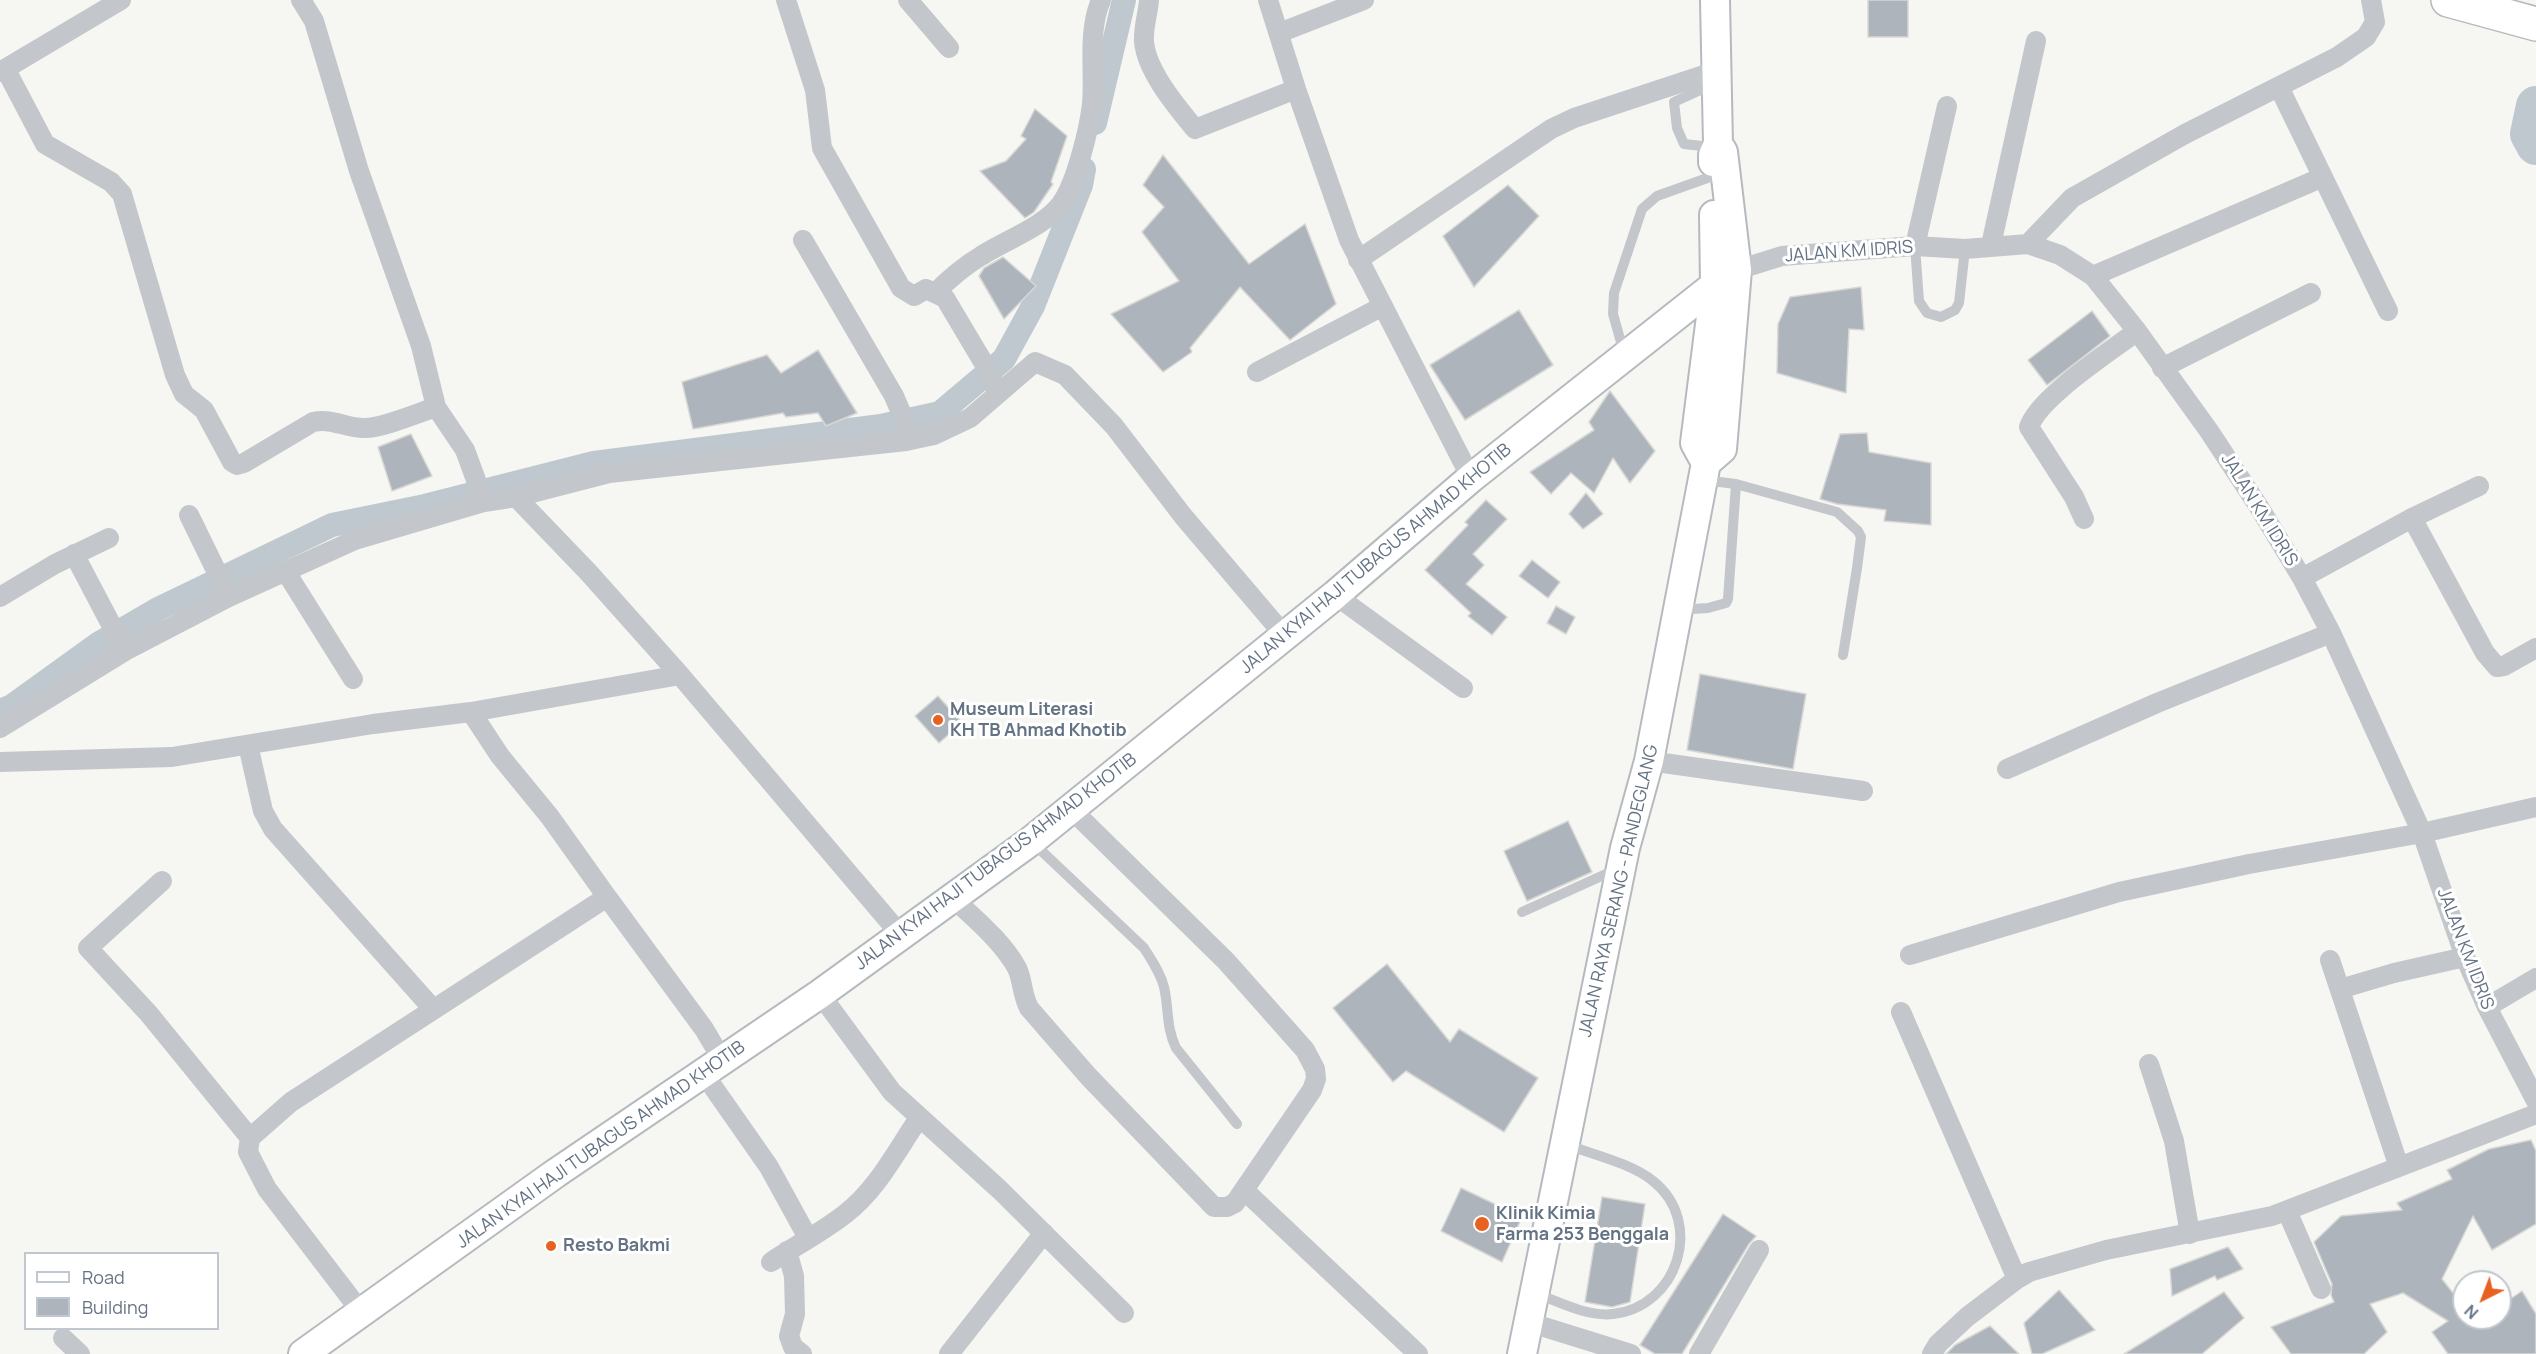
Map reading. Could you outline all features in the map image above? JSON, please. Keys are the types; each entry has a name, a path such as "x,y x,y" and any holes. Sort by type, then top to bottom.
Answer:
{"highway":[{"path":"2448,0 2536,24"}],"street":[{"path":"122,0 3,71 45,144 111,183 122,194 175,375 184,394 204,410 232,462 237,465 244,463 313,422 326,420 366,429 436,407"},
{"path":"301,0 314,21 359,171 421,346 436,407 458,436 483,499"},
{"path":"786,0 815,90 822,148 901,288 914,296 926,289 945,298 995,385"},
{"path":"908,0 949,48"},
{"path":"935,293 980,256 1031,228 1061,205 1078,168 1092,104 1092,51 1097,10 1101,0"},
{"path":"1268,0 1296,89 1349,240 1471,478"},
{"path":"1279,33 1364,0"},
{"path":"1716,0 1718,144 1713,155 1713,176 1726,278"},
{"path":"2028,244 2072,198 2185,134 2337,57 2366,37 2375,22 2371,0"},
{"path":"1143,2 1144,45 1156,75 1174,103 1195,129 1296,89"},
{"path":"1991,245 2036,41"},
{"path":"1358,260 1551,129 1574,118 1716,77"},
{"path":"2278,87 2388,311"},
{"path":"1915,246 1947,106"},
{"path":"1705,471 1695,443 1726,278 1723,152 1718,144"},
{"path":"2093,276 2323,177"},
{"path":"803,240 894,396 906,431"},
{"name":"JALAN KM IDRIS","path":"1726,278 1782,256 1915,246 1965,249 1991,245 2028,244 2060,255 2093,276 2137,331 2209,431 2302,578 2331,633 2422,833 2465,957 2487,1007 2536,1101"},
{"name":"JALAN KYAI HAJI TUBAGUS AHMAD KHOTIB","path":"303,1354 556,1173 820,994 1072,810 1335,595 1471,478 1726,278"},
{"path":"2162,368 2312,293"},
{"path":"1257,372 1383,306"},
{"path":"2084,519 2074,497 2029,427 2033,416 2055,394 2137,331"},
{"path":"0,728 119,640 224,587 286,572 355,540 483,499 516,497 609,473 906,431 934,435 970,418 995,385 1035,362 1065,375 1114,426 1184,516 1285,636"},
{"name":"JALAN RAYA SERANG - PANDEGLANG","path":"1522,1354 1621,868 1649,761 1705,471"},
{"path":"2302,578 2412,518 2479,486"},
{"path":"516,497 589,573 680,675 900,934"},
{"path":"189,515 224,587"},
{"path":"2412,518 2484,653 2492,662 2497,666 2504,666 2536,648"},
{"path":"0,597 74,554 109,538"},
{"path":"74,554 119,640"},
{"path":"286,572 353,679"},
{"path":"1335,595 1463,688"},
{"path":"2007,769 2157,703 2331,633"},
{"path":"0,762 172,757 373,724 471,712 680,675"},
{"path":"471,712 500,756 550,817 704,1029 713,1067 808,1238"},
{"path":"248,745 263,811 273,829 433,1009"},
{"path":"1649,761 1863,791"},
{"path":"1910,955 2119,892 2249,864 2422,833 2536,807"},
{"path":"954,898 1009,956 1018,971 1023,998 1035,1017 1088,1076 1214,1208 1235,1203 1312,1090 1316,1078 1315,1069 1305,1050 1226,961 1072,810"},
{"path":"162,881 88,948 150,1014 250,1138"},
{"path":"362,1313 267,1189 248,1152 250,1138 291,1102 607,897"},
{"path":"2340,989 2394,972 2465,957"},
{"path":"2330,960 2399,1167"},
{"path":"2487,1007 2536,978"},
{"path":"820,994 892,1092 1044,1233 1124,1313"},
{"path":"1901,1012 2017,1279"},
{"path":"2149,1064 2174,1141 2190,1234"},
{"path":"1932,1354 1938,1344 1967,1317 2017,1279 2030,1272 2106,1250 2190,1234 2288,1211 2536,1114"},
{"path":"771,1262 846,1213 862,1198 882,1174 919,1118"},
{"path":"1245,1191 1418,1354"},
{"path":"2288,1211 2321,1289"},
{"path":"949,1354 1044,1233"},
{"path":"1699,1354 1759,1250"},
{"path":"788,1251 794,1276 795,1314 789,1336 793,1347 802,1354"},
{"path":"1528,1322 1631,1354"},
{"path":"63,1338 80,1354"}],"lane":[{"path":"1716,77 1674,102 1677,128 1684,144 1702,146 1718,144"},
{"path":"1625,356 1613,314 1614,293 1642,209 1657,196 1713,176"},
{"path":"1915,246 1918,301 1927,313 1941,317 1955,310 1959,303 1965,249"},
{"path":"1705,471 1736,484 1836,512 1858,531 1861,537 1843,656"},
{"path":"1678,610 1708,608 1726,603 1736,484"},
{"path":"1031,841 1144,948 1157,969 1164,988 1169,1035 1176,1048 1237,1124"},
{"path":"1522,912 1621,868"},
{"path":"1534,1293 1597,1314 1626,1312 1652,1299 1663,1289 1677,1264 1681,1249 1678,1219 1673,1205 1654,1181 1641,1173 1564,1144"}],"building":[{"path":"1868,0 1908,0 1908,37 1868,37"},
{"path":"1035,109 1067,136 1051,182 1053,184 1034,212 1025,218 980,171 1006,161 1026,139 1021,136"},
{"path":"1163,155 1249,264 1305,224 1336,304 1290,340 1240,287 1190,348 1192,352 1163,372 1111,314 1179,281 1142,232 1164,207 1143,185"},
{"path":"1508,185 1539,216 1474,287 1443,236"},
{"path":"1003,257 1036,286 1004,319 979,276 984,268"},
{"path":"1861,287 1864,330 1849,329 1846,393 1777,373 1778,324 1790,297"},
{"path":"1519,310 1553,365 1465,420 1430,365"},
{"path":"2092,311 2110,336 2047,385 2028,360"},
{"path":"818,350 857,413 826,426 818,413 786,417 783,413 693,429 682,382 767,355 781,373"},
{"path":"1610,391 1655,451 1630,483 1613,458 1594,493 1571,473 1551,494 1530,472 1594,430 1589,422"},
{"path":"1867,433 1869,452 1931,463 1931,525 1884,521 1886,510 1837,504 1820,499 1840,434"},
{"path":"411,434 432,476 392,491 378,447"},
{"path":"1586,493 1603,514 1583,529 1569,514"},
{"path":"1486,500 1507,519 1473,554 1484,565 1466,584 1507,617 1492,635 1468,616 1471,613 1425,570 1468,525 1465,522"},
{"path":"1532,560 1560,582 1548,598 1519,576"},
{"path":"1556,606 1575,617 1566,634 1547,623"},
{"path":"1700,674 1806,694 1793,769 1687,750"},
{"name":"Museum Literasi KH TB Ahmad Khotib","path":"938,696 962,723 939,743 915,716"},
{"path":"1568,821 1592,872 1527,901 1504,851"},
{"path":"1387,964 1450,1042 1459,1029 1538,1078 1504,1132 1406,1071 1393,1082 1333,1008"},
{"path":"2531,1140 2536,1151 2536,1224 2492,1250 2473,1216 2442,1279 2452,1292 2452,1330 2512,1330 2512,1298 2522,1291 2536,1314 2536,1354 2448,1354 2432,1332 2448,1321 2403,1293 2370,1304 2387,1332 2364,1354 2291,1354 2271,1327 2334,1302 2331,1295 2332,1284 2314,1242 2341,1216 2402,1210 2397,1203 2452,1179 2447,1170 2489,1149"},
{"name":"Klinik Kimia Farma 253 Benggala","path":"1461,1188 1522,1217 1502,1262 1441,1231"},
{"path":"1602,1197 1645,1204 1630,1302 1612,1307 1585,1302"},
{"path":"1723,1214 1756,1236 1682,1354 1655,1354 1640,1345"},
{"path":"2228,1247 2243,1269 2217,1280 2215,1276 2172,1296 2170,1269"},
{"path":"2059,1290 2095,1330 2042,1354 2032,1354 2024,1323"},
{"path":"2224,1292 2244,1318 2202,1354 2124,1354"},
{"path":"1990,1326 2019,1354 1946,1354 1955,1345"}],"waterway":[{"path":"1095,123 1124,0"},
{"path":"2536,106 2530,134 2536,145"},
{"path":"0,711 12,706 98,644 160,608 332,525 425,506 594,463 881,426 940,413 1004,359 1033,306 1081,185 1084,169"}],"place":[{"name":"Museum Literasi KH TB Ahmad Khotib","path":"938,720"},
{"name":"Klinik Kimia Farma 253 Benggala","path":"1482,1224"},
{"name":"Resto Bakmi","path":"551,1246"}]}
